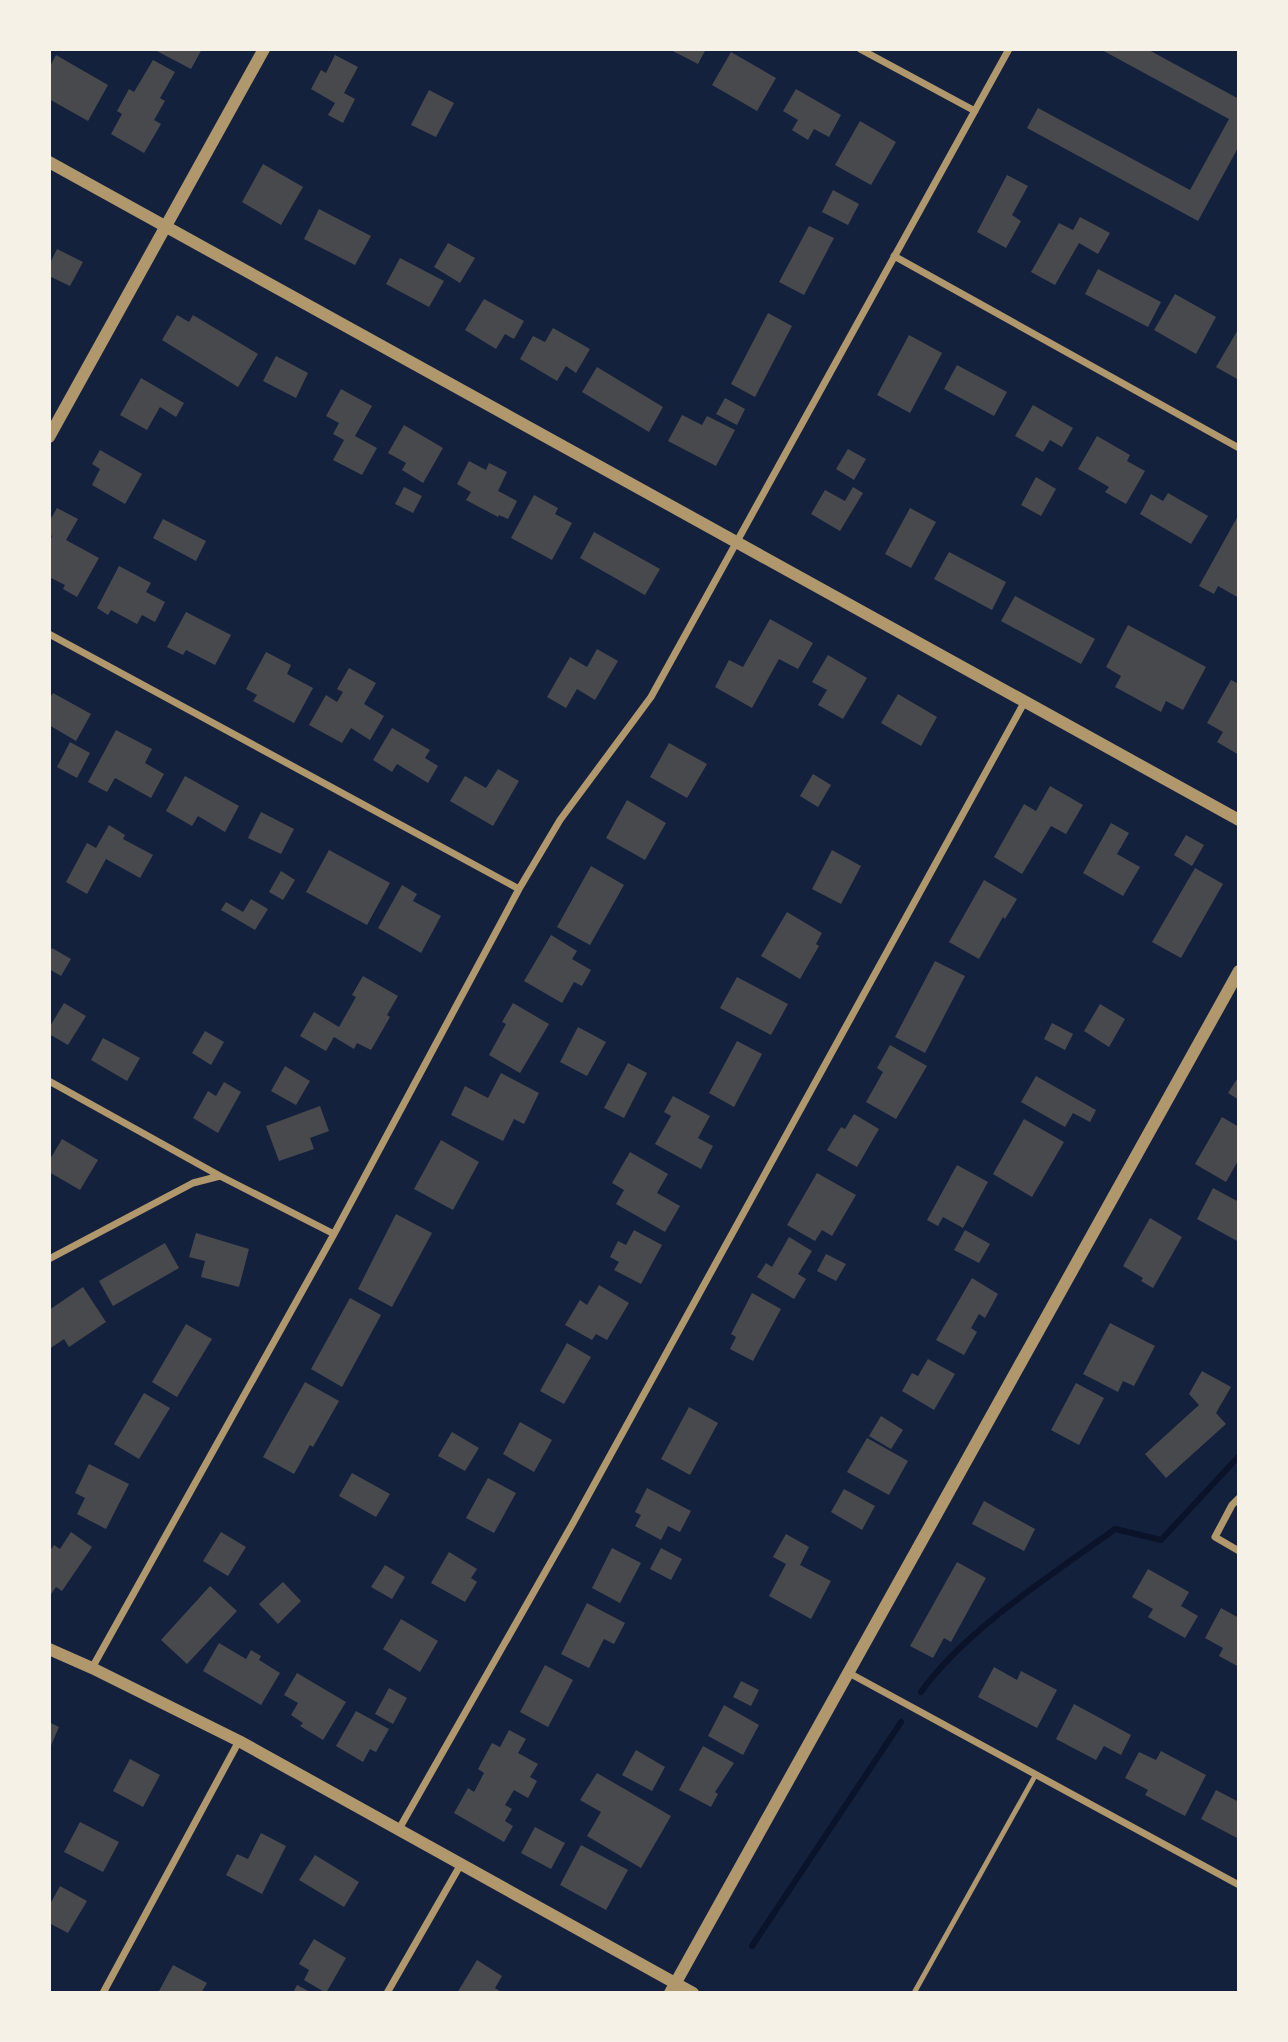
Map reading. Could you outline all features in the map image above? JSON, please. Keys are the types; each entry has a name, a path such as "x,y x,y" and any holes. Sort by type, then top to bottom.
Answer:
{"street":[{"path":"49,437 264,49"},
{"path":"860,49 975,111"},
{"path":"92,1668 334,1234 519,889 560,820 651,697 1009,49"},
{"path":"49,162 1239,820"},
{"path":"894,256 1239,448"},
{"path":"49,634 519,889"},
{"path":"399,1829 579,1510 1025,701"},
{"path":"673,1988 1239,971"},
{"path":"49,1081 334,1234"},
{"path":"49,1259 193,1183 220,1175"},
{"path":"1239,1498 1232,1505 1215,1537 1239,1551"},
{"path":"49,1649 239,1741 461,1864 673,1988 693,1993"},
{"path":"849,1673 1239,1885"},
{"path":"103,1993 239,1741"},
{"path":"387,1993 461,1864"}],"lane":[{"path":"914,1993 1035,1776"}],"building":[{"path":"153,49 202,49 191,69"},
{"path":"669,49 706,49 698,64"},
{"path":"1100,49 1147,49 1239,99 1239,146 1198,221 1027,128 1038,108 1190,190 1229,119"},
{"path":"731,52 776,78 757,111 712,85"},
{"path":"56,55 108,85 88,121 49,99 49,68"},
{"path":"335,55 358,67 344,93 355,99 343,123 328,115 335,103 311,89 321,70 326,73"},
{"path":"153,60 175,72 160,98 165,101 154,120 161,124 144,153 111,134 122,114 117,111 129,89 134,92"},
{"path":"796,89 841,115 829,137 814,129 808,140 792,130 798,120 783,111"},
{"path":"429,90 454,103 436,137 411,125"},
{"path":"860,121 896,142 871,185 835,165"},
{"path":"263,164 303,187 281,225 242,202"},
{"path":"1007,175 1028,186 1012,215 1021,221 1006,248 977,232"},
{"path":"833,190 859,204 848,225 822,212"},
{"path":"319,209 371,236 355,265 304,239"},
{"path":"1080,217 1110,233 1098,254 1079,243 1055,285 1031,272 1059,223 1073,230"},
{"path":"809,226 834,238 804,295 779,282"},
{"path":"448,243 475,258 460,283 434,267"},
{"path":"57,249 83,262 70,286 49,276 49,265"},
{"path":"400,258 444,281 429,307 386,284"},
{"path":"1098,269 1161,302 1148,327 1085,294"},
{"path":"1175,294 1216,317 1196,354 1154,330"},
{"path":"484,299 524,321 514,339 505,334 496,349 465,330"},
{"path":"768,313 792,326 755,397 731,384"},
{"path":"177,315 189,322 193,315 258,354 238,387 162,340"},
{"path":"553,328 590,349 576,373 566,366 557,381 520,359 533,336 545,342"},
{"path":"1239,328 1239,380 1216,367"},
{"path":"909,335 942,353 910,413 877,395"},
{"path":"276,356 308,373 296,398 263,381"},
{"path":"957,365 1007,392 994,416 944,389"},
{"path":"597,367 663,407 649,432 582,392"},
{"path":"141,378 184,403 176,417 160,407 147,430 120,415"},
{"path":"341,389 372,406 355,436 377,448 362,475 333,460 344,440 333,434 339,423 326,416"},
{"path":"725,398 745,409 737,425 716,414"},
{"path":"1033,405 1073,428 1062,447 1050,440 1043,452 1015,436"},
{"path":"682,415 702,425 707,416 735,430 716,466 668,441"},
{"path":"404,425 443,448 423,483 402,470 406,463 388,453"},
{"path":"1097,436 1130,455 1127,461 1145,471 1126,504 1105,492 1109,487 1078,469"},
{"path":"848,449 866,459 854,480 836,469"},
{"path":"100,450 142,474 125,504 92,485 100,469 92,464"},
{"path":"469,461 486,470 489,463 507,472 498,491 517,501 508,519 499,515 498,517 466,500 471,492 457,484"},
{"path":"1036,477 1056,489 1041,516 1021,505"},
{"path":"404,487 422,496 413,513 395,504"},
{"path":"853,487 863,493 840,531 811,514 825,490 845,501"},
{"path":"1168,493 1208,516 1191,544 1140,514 1151,494 1163,501"},
{"path":"534,495 558,508 555,514 572,523 552,560 511,538"},
{"path":"57,508 78,519 66,540 99,558 77,597 63,589 65,585 49,577 49,542 52,536 49,534 49,522"},
{"path":"910,508 936,522 911,568 885,554"},
{"path":"1239,514 1239,598 1218,586 1214,594 1199,586"},
{"path":"163,519 206,541 196,561 153,538"},
{"path":"594,532 660,569 645,595 580,558"},
{"path":"949,552 1006,582 992,610 934,579"},
{"path":"119,566 151,583 146,592 165,602 155,622 142,615 137,624 111,610 108,615 97,608"},
{"path":"1015,596 1095,639 1081,664 1001,621"},
{"path":"186,612 231,635 215,665 186,650 183,655 167,647"},
{"path":"770,619 813,643 798,669 779,659 752,708 715,687 729,660 743,667"},
{"path":"1128,625 1206,667 1183,710 1166,701 1161,712 1115,687 1121,676 1106,667"},
{"path":"597,649 618,661 595,700 577,689 566,708 547,697 570,657 587,667"},
{"path":"266,652 291,665 287,674 313,688 294,723 253,701 257,695 246,689"},
{"path":"828,655 867,678 843,719 818,705 827,690 812,682"},
{"path":"349,668 376,683 364,704 384,716 370,740 351,728 342,743 309,725 326,695 337,702 343,692 337,689"},
{"path":"1231,680 1239,684 1239,755 1217,742 1223,732 1207,723"},
{"path":"53,693 91,714 76,741 49,725 49,699"},
{"path":"898,694 937,717 921,746 881,723"},
{"path":"392,728 430,750 425,758 438,766 428,783 397,764 392,772 373,760"},
{"path":"116,730 152,749 145,763 164,774 151,798 115,778 107,792 88,782"},
{"path":"70,742 90,753 77,778 57,767"},
{"path":"669,743 707,764 687,798 650,777"},
{"path":"498,769 519,781 493,826 450,801 465,776 486,788"},
{"path":"813,774 831,785 818,807 800,796"},
{"path":"185,776 239,806 225,832 198,816 192,826 166,811"},
{"path":"1050,786 1083,805 1066,834 1051,826 1022,874 994,857 1024,804 1036,811"},
{"path":"627,800 666,823 645,860 606,838"},
{"path":"261,812 294,829 281,854 248,838"},
{"path":"1111,823 1129,833 1117,854 1140,867 1123,896 1083,873"},
{"path":"109,825 125,835 123,839 153,855 140,878 106,859 87,894 66,882 87,843 96,848"},
{"path":"1186,835 1204,845 1192,866 1174,855"},
{"path":"329,850 390,883 367,925 306,892"},
{"path":"832,850 861,866 841,904 812,889"},
{"path":"591,866 624,885 590,945 557,927"},
{"path":"1195,868 1223,884 1181,958 1152,942"},
{"path":"281,871 295,880 283,900 269,892"},
{"path":"984,880 1017,899 1005,919 1003,917 979,959 949,942"},
{"path":"402,885 417,894 413,901 441,916 421,953 378,928"},
{"path":"251,899 268,909 255,930 221,910 226,902 243,912"},
{"path":"787,912 822,933 816,944 819,946 800,979 761,956"},
{"path":"551,935 577,951 572,959 591,970 582,986 574,982 562,1003 524,981"},
{"path":"52,948 71,959 61,976 49,969 49,954"},
{"path":"935,961 965,976 925,1053 895,1037"},
{"path":"363,976 398,996 387,1015 390,1017 371,1050 357,1043 354,1049 334,1037 326,1051 300,1036 314,1012 339,1027 356,997 352,995"},
{"path":"737,977 788,1004 771,1035 720,1008"},
{"path":"64,1003 86,1016 68,1045 49,1034 49,1028"},
{"path":"513,1003 549,1024 520,1073 489,1055 506,1024 502,1022"},
{"path":"1100,1004 1125,1019 1109,1047 1084,1031"},
{"path":"1052,1023 1073,1034 1065,1050 1044,1039"},
{"path":"578,1027 606,1042 587,1076 560,1062"},
{"path":"205,1031 224,1042 211,1065 192,1053"},
{"path":"103,1038 140,1058 127,1081 91,1060"},
{"path":"737,1041 762,1054 734,1107 709,1093"},
{"path":"890,1045 927,1066 896,1119 866,1102 883,1072 877,1068"},
{"path":"628,1063 647,1073 624,1118 604,1108"},
{"path":"285,1066 310,1081 296,1105 271,1091"},
{"path":"501,1073 539,1093 524,1124 514,1119 503,1141 451,1115 465,1086 488,1098"},
{"path":"1036,1076 1096,1110 1090,1122 1073,1113 1065,1127 1021,1102"},
{"path":"1239,1076 1239,1100 1228,1093"},
{"path":"224,1082 241,1092 218,1133 193,1118 208,1091 216,1096"},
{"path":"673,1096 710,1116 698,1138 713,1146 701,1169 655,1144 671,1116 664,1112"},
{"path":"320,1106 329,1131 310,1138 314,1149 279,1161 266,1126"},
{"path":"854,1114 879,1129 857,1167 827,1150 841,1127 845,1129"},
{"path":"1222,1117 1239,1127 1239,1159 1226,1182 1195,1164"},
{"path":"1024,1119 1064,1142 1032,1197 993,1174"},
{"path":"62,1139 98,1160 80,1190 49,1172 49,1161"},
{"path":"441,1140 479,1162 453,1210 414,1189"},
{"path":"630,1152 668,1174 657,1193 680,1206 665,1232 616,1204 624,1190 612,1183"},
{"path":"957,1165 988,1182 963,1228 943,1217 938,1226 927,1220"},
{"path":"817,1173 856,1195 832,1236 822,1230 815,1241 787,1225"},
{"path":"1213,1188 1239,1202 1239,1242 1197,1219"},
{"path":"396,1214 432,1233 392,1307 358,1289"},
{"path":"1150,1218 1182,1237 1153,1288 1141,1281 1143,1278 1123,1266"},
{"path":"634,1230 662,1245 641,1284 614,1270 619,1262 610,1257 618,1241 626,1245"},
{"path":"965,1230 990,1244 979,1263 954,1250"},
{"path":"196,1233 249,1249 239,1287 201,1277 205,1261 189,1257"},
{"path":"789,1237 812,1251 798,1274 806,1279 794,1299 757,1277 766,1263 772,1267"},
{"path":"165,1243 179,1268 113,1306 99,1281"},
{"path":"826,1254 846,1264 836,1281 817,1271"},
{"path":"972,1278 998,1294 985,1318 979,1314 971,1328 977,1332 964,1355 936,1340"},
{"path":"599,1285 629,1303 607,1340 596,1334 592,1340 565,1325 580,1300 587,1305"},
{"path":"83,1287 106,1322 69,1347 64,1339 49,1349 49,1310"},
{"path":"752,1293 781,1309 753,1361 730,1349 736,1337 731,1334"},
{"path":"350,1298 381,1315 342,1387 311,1369"},
{"path":"1110,1323 1155,1346 1134,1386 1123,1381 1118,1392 1083,1374"},
{"path":"186,1324 212,1339 177,1397 152,1382"},
{"path":"567,1343 591,1357 564,1404 540,1391"},
{"path":"928,1359 955,1374 934,1410 902,1391 912,1373 918,1376"},
{"path":"1202,1371 1231,1387 1216,1413 1226,1424 1166,1478 1145,1454 1199,1405 1189,1394"},
{"path":"305,1382 339,1401 294,1474 263,1457"},
{"path":"1076,1383 1104,1398 1079,1445 1051,1430"},
{"path":"144,1393 170,1408 139,1459 114,1444"},
{"path":"689,1407 718,1423 690,1475 661,1459"},
{"path":"881,1416 903,1430 891,1449 869,1436"},
{"path":"520,1422 552,1440 534,1472 503,1454"},
{"path":"452,1432 479,1448 465,1471 438,1456"},
{"path":"867,1438 908,1461 889,1495 847,1472"},
{"path":"89,1464 129,1484 106,1529 77,1514 85,1498 75,1493"},
{"path":"352,1473 390,1494 376,1517 339,1496"},
{"path":"488,1478 516,1493 494,1533 466,1518"},
{"path":"647,1488 691,1511 680,1532 668,1526 661,1540 635,1526 641,1515 635,1512"},
{"path":"844,1489 875,1506 862,1530 831,1512"},
{"path":"984,1501 1035,1529 1024,1551 972,1524"},
{"path":"71,1532 92,1547 62,1591 56,1587 49,1597 49,1552 54,1545 60,1549"},
{"path":"221,1532 246,1547 228,1576 203,1561"},
{"path":"786,1534 809,1547 800,1565 831,1581 811,1619 769,1596 786,1564 773,1557"},
{"path":"612,1548 641,1563 620,1603 592,1588"},
{"path":"661,1548 682,1559 671,1580 650,1569"},
{"path":"449,1552 477,1569 471,1578 477,1582 465,1602 431,1583"},
{"path":"957,1562 986,1578 951,1642 944,1638 933,1658 910,1646"},
{"path":"385,1565 405,1577 392,1599 371,1587"},
{"path":"1148,1569 1189,1592 1181,1606 1198,1616 1185,1638 1148,1617 1153,1609 1132,1597"},
{"path":"283,1582 301,1601 278,1624 259,1604"},
{"path":"210,1586 237,1611 187,1664 161,1640"},
{"path":"587,1603 625,1623 614,1644 604,1639 589,1668 561,1654"},
{"path":"1221,1608 1239,1618 1239,1667 1219,1656 1223,1648 1205,1638"},
{"path":"401,1619 438,1641 420,1672 383,1649"},
{"path":"219,1643 246,1659 251,1650 261,1656 259,1660 280,1673 261,1705 203,1671"},
{"path":"545,1665 573,1680 548,1727 520,1712"},
{"path":"994,1667 1017,1680 1021,1671 1057,1690 1037,1728 978,1697"},
{"path":"297,1673 346,1702 323,1740 300,1726 303,1723 291,1715 298,1703 284,1695"},
{"path":"741,1681 759,1690 751,1706 733,1697"},
{"path":"389,1688 407,1698 393,1724 375,1714"},
{"path":"1074,1704 1131,1735 1121,1755 1104,1746 1096,1760 1056,1739"},
{"path":"724,1705 759,1725 743,1755 708,1736"},
{"path":"356,1711 389,1729 376,1752 370,1749 363,1762 336,1746"},
{"path":"49,1722 59,1727 49,1750"},
{"path":"509,1730 526,1739 518,1753 538,1764 530,1777 537,1781 528,1798 514,1790 505,1805 512,1809 505,1821 513,1826 504,1842 454,1813 468,1788 474,1792 484,1773 478,1769 492,1743 500,1747"},
{"path":"703,1746 734,1763 715,1792 718,1794 711,1807 679,1790"},
{"path":"636,1750 665,1767 652,1791 622,1775"},
{"path":"1161,1751 1206,1775 1185,1816 1145,1795 1148,1790 1125,1778 1139,1752 1156,1760"},
{"path":"130,1759 160,1775 143,1807 113,1791"},
{"path":"597,1773 671,1816 641,1868 587,1836 601,1812 580,1800"},
{"path":"1216,1790 1239,1802 1239,1839 1201,1819"},
{"path":"80,1822 119,1842 103,1872 64,1852"},
{"path":"535,1827 565,1843 551,1869 521,1853"},
{"path":"261,1833 286,1846 262,1894 226,1875 237,1854 248,1859"},
{"path":"581,1845 628,1870 606,1910 560,1885"},
{"path":"315,1855 359,1882 344,1907 299,1880"},
{"path":"60,1886 87,1901 68,1933 49,1923 49,1906"},
{"path":"314,1939 346,1958 326,1993 304,1980 309,1970 299,1964"},
{"path":"477,1960 502,1976 495,1988 503,1993 457,1993"},
{"path":"173,1965 207,1983 201,1993 158,1993"},
{"path":"297,1985 312,1993 293,1993"}],"waterway":[{"path":"921,1692 939,1669 985,1625 1115,1529 1161,1540 1239,1456"},
{"path":"752,1946 901,1722"}]}
